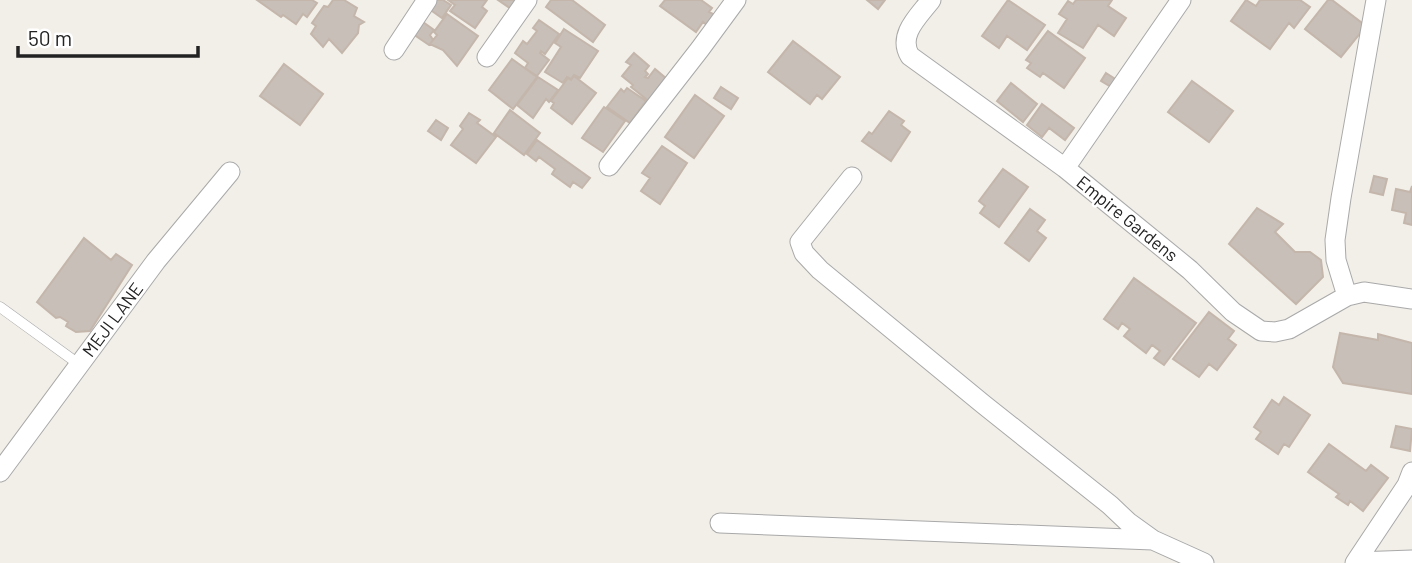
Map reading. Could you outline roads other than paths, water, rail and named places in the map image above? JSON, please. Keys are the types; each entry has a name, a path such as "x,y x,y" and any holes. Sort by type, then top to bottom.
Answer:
{"street":[{"path":"394,50 428,0"},
{"path":"487,57 527,0"},
{"path":"609,166 736,0"},
{"name":"Empire Gardens","path":"931,0 906,34 905,43 910,56 1065,168 1189,270 1233,312 1261,331 1289,329 1347,296 1364,292 1412,299"},
{"path":"1065,168 1181,0"},
{"path":"1347,296 1336,260 1335,240 1376,0"},
{"name":"MEJI LANE","path":"0,472 156,261 230,172"},
{"path":"852,177 800,242 804,253 820,270 1128,522 1153,540 1204,563"},
{"path":"1355,563 1407,485 1412,472"},
{"path":"720,523 1153,540"},
{"path":"1355,563 1412,560"}],"lane":[{"path":"0,307 80,365"}]}
